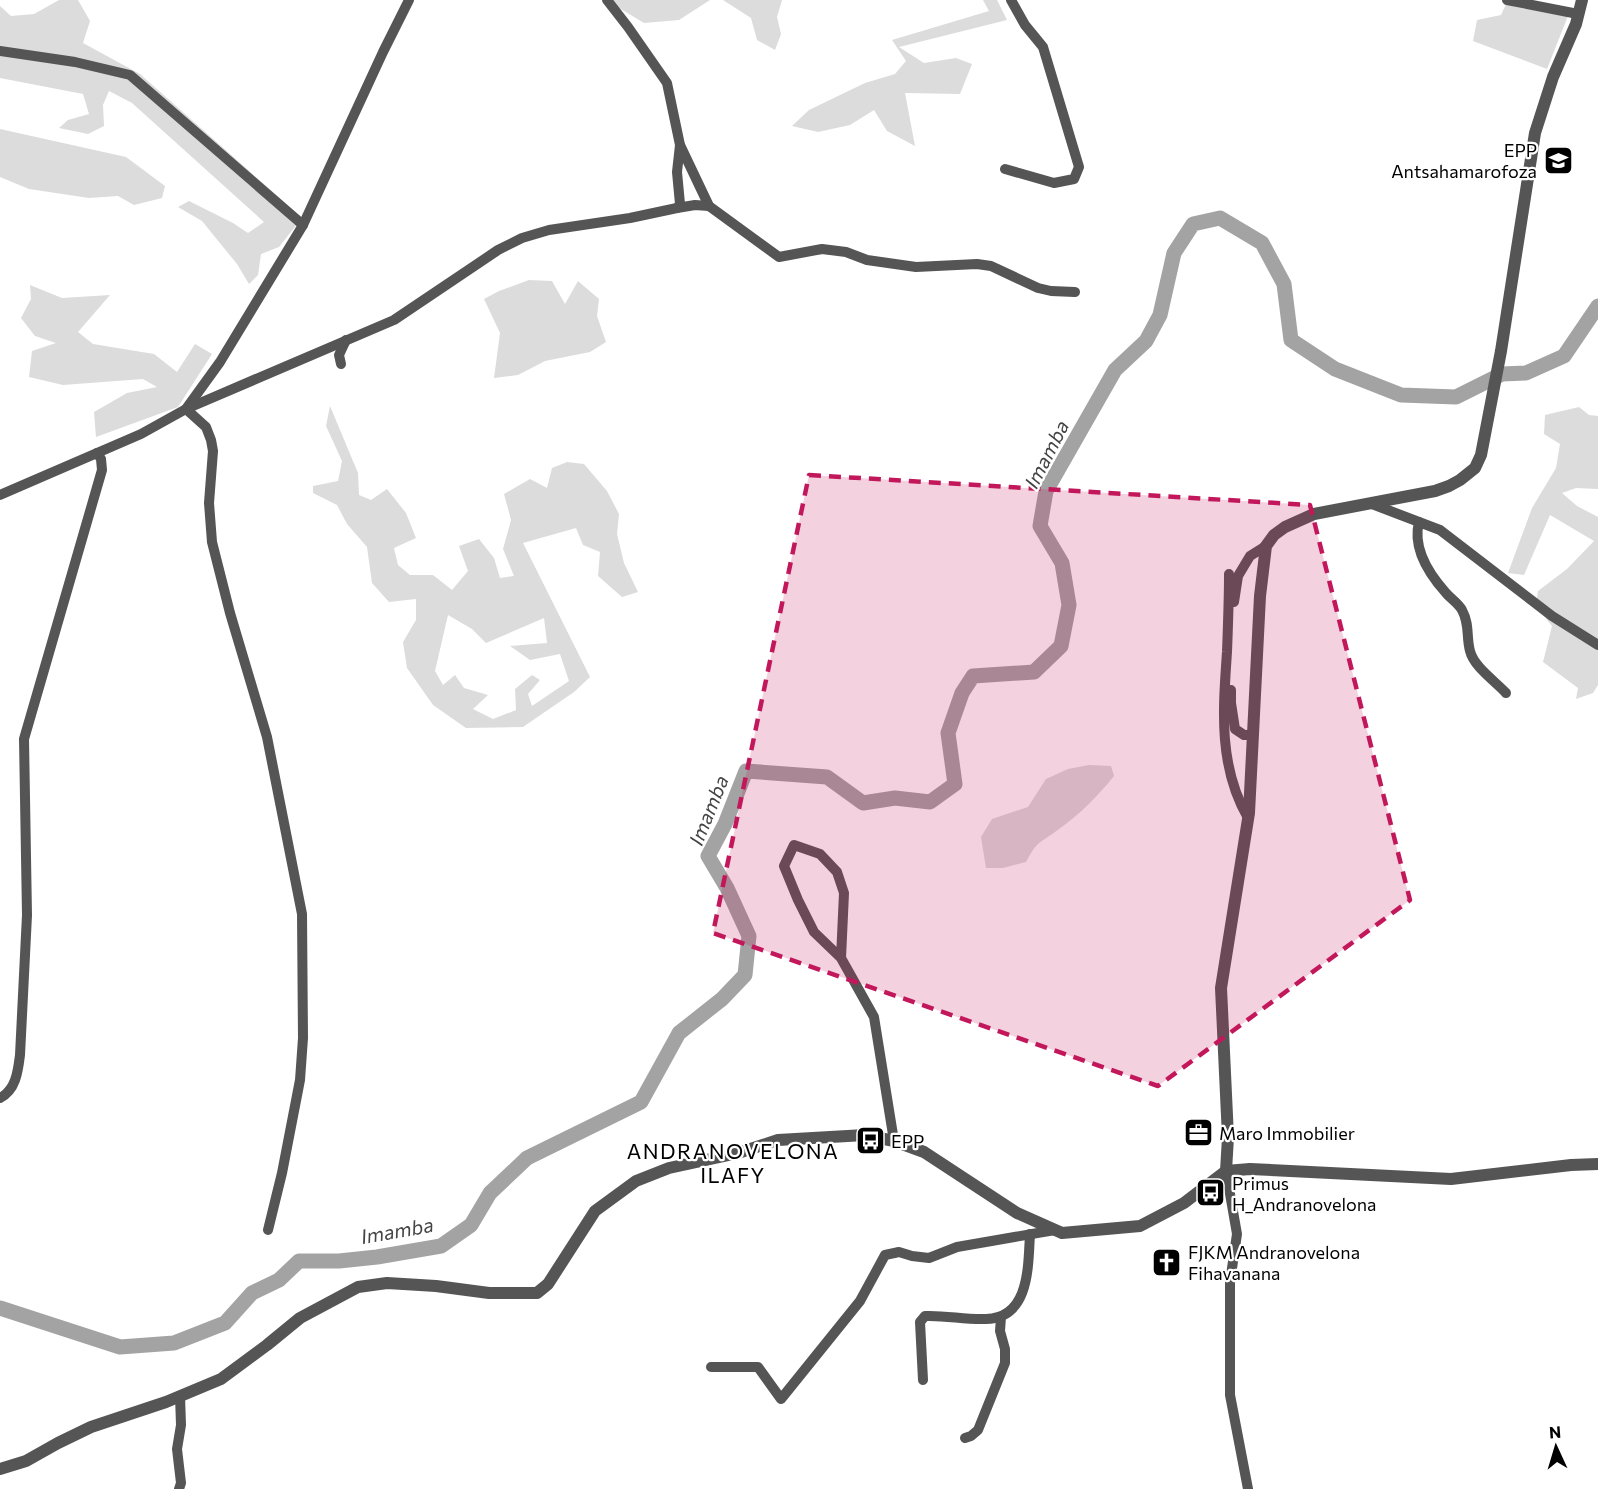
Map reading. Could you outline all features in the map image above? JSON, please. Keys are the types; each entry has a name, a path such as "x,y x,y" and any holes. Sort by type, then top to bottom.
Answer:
{"street":[{"path":"186,409 220,362 303,225 383,52 410,0"},
{"path":"607,0 667,83 680,145 709,206 779,257 822,249 846,252 867,260 916,267 977,264 991,266 1038,288 1075,292"},
{"path":"1005,169 1054,183 1074,179 1079,167 1043,47 1025,26 1011,0"},
{"path":"1507,0 1578,14"},
{"path":"1253,735 1244,735 1235,729 1231,703 1234,599 1238,576 1250,556 1266,546 1284,527 1314,514 1355,505 1372,504 1449,486 1475,468 1481,455 1501,351 1535,133 1582,0"},
{"path":"0,51 75,62 130,75 303,225"},
{"path":"677,208 680,204 677,172 680,145"},
{"path":"0,495 141,434 186,409 394,320 498,250 522,238 549,230 630,218 677,208 695,205 709,206"},
{"path":"341,364 339,355 346,340"},
{"path":"186,409 206,427 212,440 209,503 212,542 230,613 267,737 302,914 303,1038 300,1080 268,1230"},
{"path":"0,1098 13,1087 20,1055 27,915 24,739 102,470 101,459 97,453"},
{"path":"1372,504 1440,530 1552,616 1598,645"},
{"path":"1419,522 1416,534 1424,562 1435,580 1460,606 1466,618 1470,651 1477,664 1506,693"},
{"path":"1248,1489 1230,1395 1230,1282 1237,1234 1226,1171 1228,1137 1221,988 1248,818 1260,596 1266,546"},
{"path":"1229,574 1223,726 1225,752 1235,788 1248,818"},
{"path":"841,958 844,894 837,872 820,854 794,846 784,866 798,900 814,932 841,958 874,1017 894,1141"},
{"path":"0,1469 26,1461 91,1427 180,1396 221,1378 267,1346 300,1318 337,1296 358,1287 387,1283 489,1293 537,1293 548,1284 595,1211 636,1181 669,1168 738,1153 778,1140 865,1136 894,1141 924,1152 1017,1213 1062,1233 1140,1226 1184,1203 1226,1171 1250,1169 1451,1179 1598,1164"},
{"path":"711,1367 758,1367 781,1399 860,1300 885,1255 899,1252 929,1258 957,1246 1055,1230"},
{"path":"923,1380 920,1322 925,1316 942,1315 986,1320 1001,1317 1012,1309 1022,1296 1028,1280 1030,1234"},
{"path":"965,1438 978,1430 1005,1363 1005,1349 1000,1331 1001,1317"},
{"path":"179,1489 181,1483 177,1449 181,1425 180,1396"}],"highlighted area":[{"path":"809,475 1310,505 1410,900 1158,1086 713,933"}],"shaded area":[{"path":"59,0 78,0 90,21 83,43 140,74 302,218 279,247 261,254 258,275 249,284 237,264 202,221 178,207 189,201 248,233 264,222 132,103 109,91 103,105 104,126 88,134 59,128 68,120 89,114 83,94 0,78 0,6 11,16 34,14"},
{"path":"606,0 710,0 679,20 644,23"},
{"path":"723,0 782,0 777,17 781,34 775,50 757,40 751,18"},
{"path":"983,0 997,0 1007,20 899,47 924,63 956,58 972,64 960,94 905,93 915,146 887,131 874,110 850,125 818,132 792,126 809,110 865,83 895,74 906,61 892,40 989,11"},
{"path":"1507,2 1568,16 1547,69 1473,41 1477,20 1501,15"},
{"path":"0,129 126,157 165,186 162,198 134,205 118,196 89,198 29,189 0,177"},
{"path":"529,280 552,281 565,304 578,281 599,299 597,316 606,342 590,352 545,361 518,375 494,378 500,333 484,299"},
{"path":"30,285 62,298 110,295 78,332 93,344 154,354 177,372 195,344 212,354 178,407 96,437 94,412 127,393 157,387 143,379 63,385 29,377 32,351 56,343 35,336 21,318 31,299"},
{"path":"330,406 358,473 359,495 371,500 387,489 406,513 416,538 394,548 398,565 410,575 433,575 452,590 468,571 459,546 479,539 494,558 500,578 514,576 503,549 511,520 504,494 530,479 547,488 552,468 567,462 584,464 607,491 619,514 617,534 624,563 638,592 622,597 598,576 600,552 583,545 576,528 523,543 590,677 574,692 523,727 466,728 433,705 407,668 403,642 416,620 416,599 389,602 372,583 367,547 347,524 337,505 313,493 313,486 338,481 342,461 326,426","holes":["448,615 472,629 486,643 544,618 547,643 510,646 530,660 560,654 569,681 532,706 528,694 540,680 532,675 515,689 516,710 493,719 473,709 488,695 464,688 455,675 443,685 435,671"]},
{"path":"1579,407 1589,415 1598,416 1598,489 1576,488 1562,493 1577,506 1598,517 1598,685 1593,693 1576,699 1578,688 1543,662 1552,626 1536,606 1538,591 1567,569 1594,541 1550,515 1524,575 1508,573 1532,508 1556,468 1560,444 1544,434 1545,415"},
{"path":"1089,765 1111,766 1114,776 1102,791 1067,823 1040,842 1026,862 1003,868 986,868 981,837 992,819 1028,807 1046,779 1068,769"}],"waterway":[{"name":"Imamba","path":"0,1308 120,1347 174,1343 225,1323 252,1293 279,1280 299,1261 339,1261 377,1257 441,1246 471,1225 490,1193 527,1158 641,1102 679,1033 722,999 745,975 749,936 727,888 708,856 725,824 746,771 827,777 863,803 895,798 930,802 955,784 948,733 962,693 973,676 1034,672 1061,646 1069,605 1062,563 1040,526 1046,491 1115,370 1146,341 1160,315 1174,253 1193,224 1220,218 1262,243 1284,284 1291,340 1335,369 1401,395 1456,397 1502,374 1526,373 1564,356 1598,306"}],"place":[{"name":"EPP Antsahamarofoza","path":"1558,160"},
{"name":"Maro Immobilier","path":"1198,1133"},
{"name":"EPP","path":"870,1141"},
{"name":"Primus H_Andranovelona","path":"1211,1193"},
{"name":"FJKM Andranovelona Fihavanana","path":"1167,1262"}],"district":[{"name":"ANDRANOVELONA ILAFY","path":"733,1162"}]}
